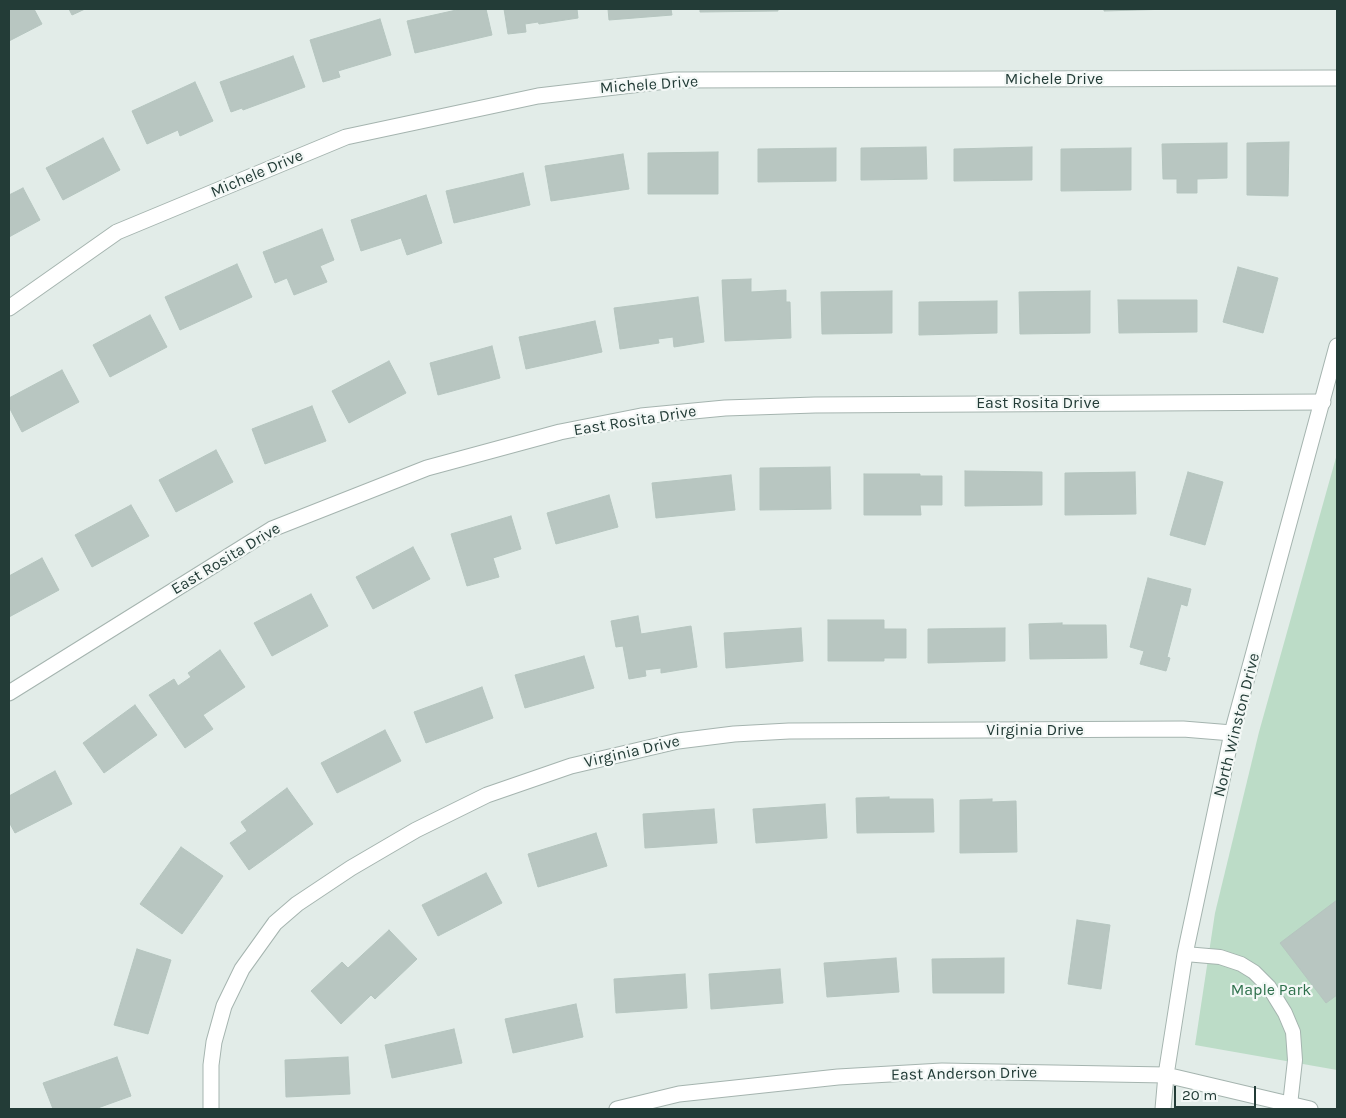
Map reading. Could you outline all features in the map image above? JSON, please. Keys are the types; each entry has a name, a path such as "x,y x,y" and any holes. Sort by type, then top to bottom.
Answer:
{"street":[{"name":"Michele Drive","path":"9,308 117,232 346,137 538,96 675,80 1337,78"},
{"name":"North Winston Drive","path":"1163,1109 1166,1075 1185,954 1232,733 1337,346"},
{"name":"East Rosita Drive","path":"9,693 272,529 427,468 560,432 641,416 815,404 1323,402"},
{"name":"Virginia Drive","path":"211,1109 211,1064 214,1042 224,1006 242,969 275,923 297,904 351,868 416,830 487,795 571,766 678,741 734,734 799,731 1183,729 1232,733"},
{"name":"East Anderson Drive","path":"617,1109 679,1094 848,1077 942,1071 1166,1075 1310,1109"}],"lane":[{"path":"1185,954 1220,957 1241,964 1254,972 1269,988 1285,1013 1293,1032 1295,1060 1290,1105"}],"green space":[{"name":"Maple Park","path":"1337,454 1337,1070 1195,1045 1215,913 1259,732"}],"building":[{"path":"9,9 34,9 42,24 9,41"},
{"path":"69,9 85,9 72,15"},
{"path":"461,9 486,9 492,35 415,53 407,21"},
{"path":"504,9 577,9 578,18 539,24 538,22 525,24 526,32 508,34"},
{"path":"608,9 671,9 672,15 609,20"},
{"path":"700,9 778,9 778,11 700,12"},
{"path":"1104,9 1171,9 1104,11"},
{"path":"380,19 391,55 338,71 340,77 323,82 310,40"},
{"path":"293,56 305,87 243,110 242,108 231,112 220,82"},
{"path":"195,82 213,121 180,136 178,130 147,144 132,111"},
{"path":"103,138 120,170 63,200 46,168"},
{"path":"1289,142 1288,196 1247,195 1247,143"},
{"path":"1227,143 1227,178 1197,179 1197,193 1177,193 1177,179 1163,179 1162,144"},
{"path":"926,147 927,179 861,180 861,148"},
{"path":"1032,147 1032,180 954,181 954,149"},
{"path":"836,148 836,181 758,182 758,149"},
{"path":"1131,148 1131,190 1061,191 1061,149"},
{"path":"718,152 718,194 648,194 648,153"},
{"path":"623,154 629,189 551,201 545,166"},
{"path":"523,173 530,205 454,223 446,191"},
{"path":"23,188 40,220 9,237 9,195"},
{"path":"426,195 442,243 407,255 401,238 361,251 351,220"},
{"path":"322,229 334,260 320,266 327,282 294,295 287,278 275,283 263,252"},
{"path":"237,264 252,297 180,330 165,297"},
{"path":"1238,267 1278,278 1263,333 1223,322"},
{"path":"751,279 751,292 786,290 786,302 790,302 791,338 725,341 722,280"},
{"path":"892,291 892,333 822,334 821,292"},
{"path":"1090,291 1090,333 1020,334 1019,292"},
{"path":"698,297 704,342 674,347 673,337 658,339 659,343 620,349 614,308"},
{"path":"1118,300 1197,300 1197,332 1119,333"},
{"path":"997,301 997,333 919,335 919,302"},
{"path":"150,315 167,347 110,377 93,345"},
{"path":"595,321 602,352 526,369 519,337"},
{"path":"492,346 500,378 438,395 430,363"},
{"path":"389,361 406,393 349,423 332,391"},
{"path":"62,370 79,402 22,432 9,407 9,398"},
{"path":"312,406 326,441 265,464 252,429"},
{"path":"216,450 233,482 176,512 159,480"},
{"path":"830,467 831,509 760,510 760,468"},
{"path":"965,471 1042,472 1042,505 965,506"},
{"path":"1135,472 1136,514 1065,515 1065,473"},
{"path":"1188,472 1223,482 1205,545 1170,535"},
{"path":"864,474 942,476 942,505 920,505 921,515 864,515"},
{"path":"731,475 735,510 656,518 652,483"},
{"path":"609,495 618,527 556,544 547,513"},
{"path":"131,505 149,536 92,567 75,535"},
{"path":"511,516 521,549 493,558 499,577 467,586 451,534"},
{"path":"413,547 430,579 373,609 356,577"},
{"path":"42,558 59,590 9,617 9,576"},
{"path":"1148,578 1191,589 1187,606 1181,604 1167,657 1170,658 1166,671 1140,664 1144,651 1130,647"},
{"path":"311,594 328,626 272,656 254,623"},
{"path":"638,616 641,634 691,626 697,667 661,673 661,668 645,670 646,676 629,679 623,646 616,647 611,621"},
{"path":"828,620 884,620 884,629 906,629 906,658 884,658 884,661 828,661"},
{"path":"1062,623 1062,625 1106,625 1107,658 1030,659 1029,624"},
{"path":"801,628 803,661 726,668 724,633"},
{"path":"1005,628 1005,661 928,663 928,629"},
{"path":"220,650 245,687 203,715 213,729 185,748 149,695 174,679 178,686 191,677 188,673"},
{"path":"584,656 594,688 525,708 515,675"},
{"path":"482,687 493,718 426,743 414,712"},
{"path":"135,705 157,735 104,773 83,743"},
{"path":"385,730 401,761 337,793 321,763"},
{"path":"55,771 72,804 15,833 9,822 9,796"},
{"path":"287,788 313,824 249,870 230,843 247,831 241,822"},
{"path":"889,797 889,799 933,799 934,832 857,833 856,798"},
{"path":"992,799 992,802 1016,801 1017,852 960,853 960,800"},
{"path":"825,804 827,838 756,843 753,809"},
{"path":"714,809 717,843 645,848 643,814"},
{"path":"596,833 607,866 538,887 528,854"},
{"path":"181,847 223,876 182,934 140,904"},
{"path":"486,873 502,903 438,936 422,905"},
{"path":"1337,900 1337,995 1326,1003 1280,943"},
{"path":"1077,920 1110,925 1101,989 1068,984"},
{"path":"389,930 417,959 375,999 371,995 341,1024 311,991 342,962 348,968"},
{"path":"137,949 171,960 148,1034 114,1025"},
{"path":"896,958 899,992 827,997 824,963"},
{"path":"1004,958 1004,993 933,993 932,959"},
{"path":"780,969 783,1003 711,1009 709,974"},
{"path":"685,974 687,1008 616,1013 614,979"},
{"path":"576,1004 583,1037 513,1053 505,1019"},
{"path":"454,1029 462,1063 392,1078 385,1045"},
{"path":"117,1057 131,1096 95,1109 53,1109 43,1083"},
{"path":"348,1057 350,1094 286,1097 285,1060"}]}
